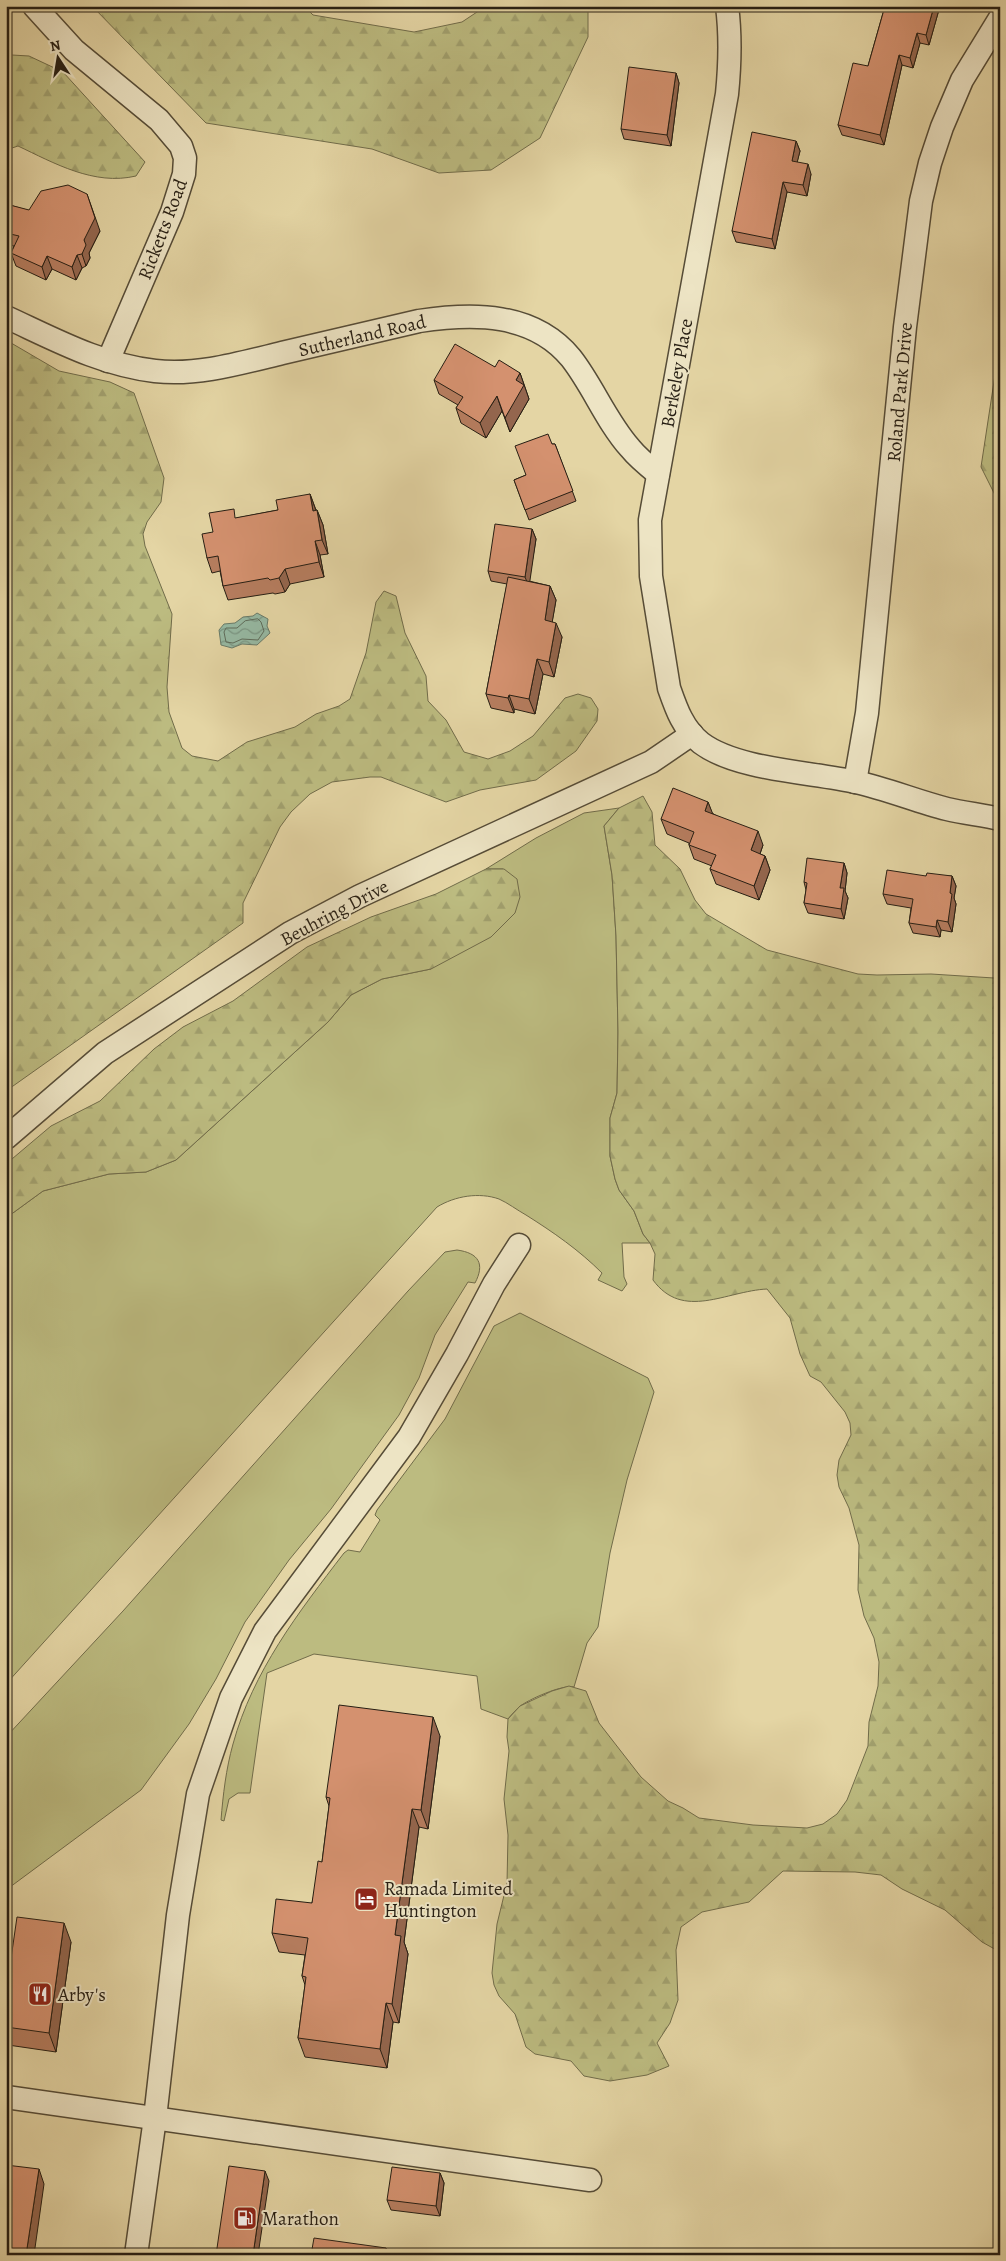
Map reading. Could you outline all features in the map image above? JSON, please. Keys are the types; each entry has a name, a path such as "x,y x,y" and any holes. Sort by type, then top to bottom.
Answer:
{"street":[{"name":"Ricketts Road","path":"34,6 74,50 159,120 181,146 185,158 184,174 172,212 108,361"},
{"name":"Berkeley Place","path":"692,734 680,718 669,688 652,576 650,520 727,94 731,61 731,34 727,6"},
{"name":"Roland Park Drive","path":"855,782 867,713 905,326 920,201 930,163 962,80 1000,18"},
{"name":"Sutherland Road","path":"6,317 68,346 108,361 156,371 190,372 256,360 436,318 470,316 510,320 539,331 557,343 572,359 630,448 658,474"},
{"path":"692,734 714,752 736,760 855,782 950,809 999,818"},
{"name":"Beuhring Drive","path":"6,1138 105,1053 290,933 360,896 651,762 692,734"},
{"path":"136,2255 155,2118 178,1915 198,1794 231,1698 265,1631 409,1437 457,1354 494,1284 519,1245"},
{"path":"6,2097 590,2180"}],"green space":[{"path":"92,6 304,6 313,15 414,32 462,22 486,6 588,6 588,37 540,138 491,170 439,173 372,149 206,123"},
{"path":"6,56 29,56 63,72 145,162 136,176 105,178 90,175 60,166 18,146 6,150"},
{"path":"6,340 59,371 110,382 134,393 164,478 161,502 147,522 143,534 145,546 172,614 167,687 169,712 182,748 192,756 218,761 247,742 295,727 316,714 339,706 350,699 366,653 376,602 384,591 396,596 405,633 426,676 428,701 446,720 464,752 488,759 510,751 533,736 565,698 578,694 591,698 598,709 597,721 576,751 536,780 480,790 446,802 381,777 332,782 310,794 291,812 280,827 243,903 243,923 6,1091"},
{"path":"1000,342 1000,505 981,467"},
{"path":"643,796 652,812 655,845 680,869 695,900 706,914 767,950 858,974 931,974 1000,980 1000,1952 982,1942 945,1910 902,1889 881,1875 855,1872 783,1871 749,1902 702,1912 681,1927 676,1950 678,2000 670,2023 657,2043 669,2066 647,2075 610,2081 584,2076 571,2061 535,2054 526,2047 515,2014 499,1996 494,1985 492,1973 497,1924 507,1883 508,1835 504,1799 509,1751 507,1737 508,1719 520,1706 552,1691 569,1686 586,1691 599,1723 641,1777 668,1801 699,1818 753,1825 807,1828 823,1824 837,1814 847,1800 868,1746 869,1722 878,1686 879,1662 874,1638 864,1616 858,1590 859,1545 849,1508 839,1487 837,1475 839,1460 851,1435 850,1423 845,1412 821,1382 810,1376 800,1354 790,1318 767,1289 706,1301 691,1301 678,1299 665,1292 653,1280 655,1254 643,1234 634,1211 619,1190 615,1179 610,1156 610,1118 617,1093 616,936 612,875 604,826 619,808"},
{"path":"619,808 604,826 612,875 616,936 618,1032 617,1093 610,1118 610,1156 619,1190 634,1211 643,1234 650,1243 622,1243 624,1277 627,1284 622,1291 598,1280 602,1273 575,1249 536,1221 499,1199 467,1196 451,1200 437,1207 6,1684 6,1218 43,1191 109,1174 146,1172 176,1160 328,1022 351,995 382,979 431,969 503,869 486,869 536,838 584,813"},
{"path":"486,869 504,869 517,879 520,897 515,913 491,937 431,969 382,979 351,995 328,1022 176,1160 146,1172 109,1174 43,1191 6,1218 6,1164 51,1126 100,1101 154,1049 183,1027 233,1001 307,947 371,917 436,894"},
{"path":"457,1250 470,1254 478,1260 480,1270 475,1283 468,1282 435,1335 419,1378 399,1415 331,1509 289,1560 245,1622 216,1679 189,1724 141,1790 6,1890 6,1737 123,1611 408,1291 445,1252"},
{"path":"520,1313 648,1378 654,1392 627,1480 610,1553 598,1627 587,1643 574,1687 554,1690 537,1697 519,1707 508,1719 481,1709 477,1676 314,1654 267,1673 250,1793 238,1793 229,1799 224,1821 221,1820 228,1763 233,1744 252,1692 265,1667 294,1621 344,1553 348,1550 360,1552 380,1520 375,1515 377,1510 445,1419 494,1326"}],"water":[{"path":"257,613 268,619 267,626 270,633 257,645 242,644 232,648 221,645 219,630 224,624 235,623 243,617 253,616"}],"building":[{"path":"885,6 934,6 926,35 917,33 910,58 899,55 880,135 838,125 853,63 868,66"},
{"path":"629,67 676,73 667,135 621,129"},
{"path":"752,132 796,141 792,161 808,164 803,185 783,182 772,239 732,231"},
{"path":"68,185 87,194 95,218 84,240 86,245 82,254 77,255 72,267 47,256 42,267 11,253 19,236 6,233 6,204 29,210 41,191"},
{"path":"455,344 495,367 499,360 520,373 516,380 524,385 505,418 497,396 480,423 456,408 463,397 434,380"},
{"path":"548,434 552,444 555,444 573,491 525,510 514,480 526,475 515,446"},
{"path":"310,494 313,511 317,510 322,540 315,541 319,562 285,569 279,578 270,580 268,578 223,586 218,556 207,558 202,534 213,532 209,513 234,509 235,518 278,510 276,500"},
{"path":"495,524 532,529 525,577 488,571"},
{"path":"508,577 550,586 545,620 556,623 549,662 537,659 529,699 509,695 508,698 486,694"},
{"path":"673,788 708,802 705,811 758,831 751,850 765,856 754,886 710,869 716,855 689,845 694,832 661,819"},
{"path":"807,858 844,863 840,888 844,888 841,909 804,903 807,883 804,882"},
{"path":"887,870 926,876 927,873 952,876 950,893 952,894 948,922 937,920 936,927 909,923 913,899 883,894"},
{"name":"Ramada Limited Huntington","path":"339,1705 433,1717 421,1810 412,1809 395,1935 401,1936 392,2004 386,2003 380,2049 298,2038 306,1977 302,1976 308,1938 272,1933 276,1899 312,1903 318,1861 322,1862 330,1798 326,1797"},
{"name":"Arby's","path":"17,1917 64,1923 49,2033 6,2027 6,1993"},
{"path":"6,2165 39,2169 26,2255 6,2255"},
{"name":"Marathon","path":"229,2166 265,2171 253,2255 216,2255"},
{"path":"392,2167 440,2173 436,2206 387,2200"},
{"path":"314,2238 386,2248 385,2255 311,2255"}],"place":[{"name":"Ramada Limited Huntington","path":"366,1899"},
{"name":"Arby's","path":"40,1994"},
{"name":"Marathon","path":"245,2218"}]}
